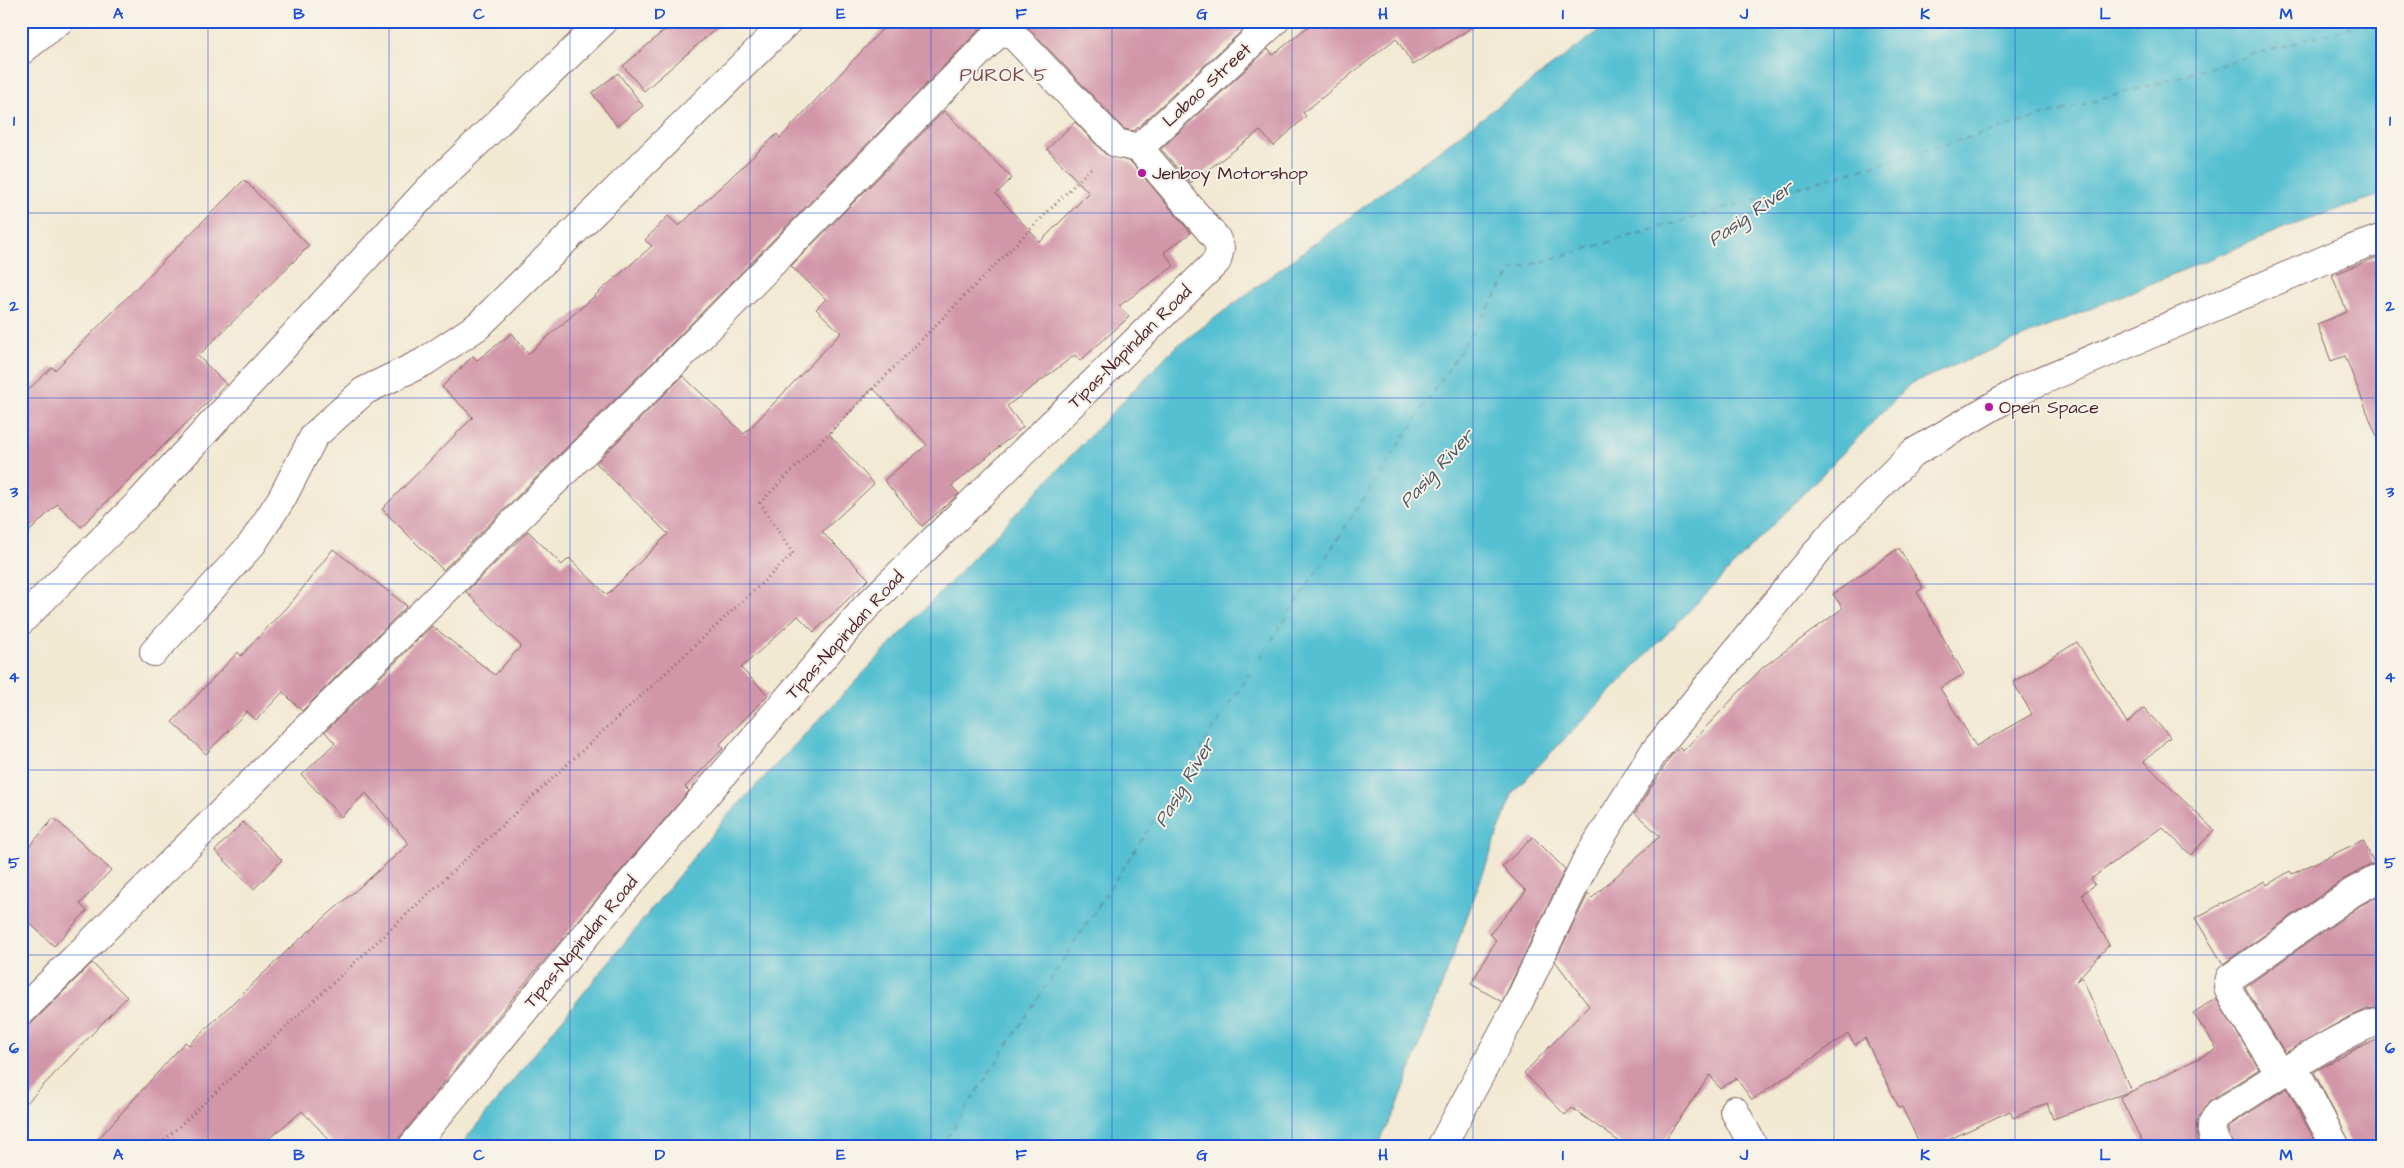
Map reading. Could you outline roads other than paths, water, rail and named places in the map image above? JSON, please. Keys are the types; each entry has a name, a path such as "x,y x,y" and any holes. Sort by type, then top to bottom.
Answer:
{"street":[{"path":"21,51 59,21"},
{"path":"21,621 141,501 430,189 604,21"},
{"path":"154,652 252,544 282,498 314,436 364,391 424,362 478,326 788,21"},
{"name":"Labao Street","path":"1127,146 1274,21"},
{"path":"21,1012 686,351 1002,24"},
{"name":"Tipas–Napindan Road","path":"412,1147 582,939 865,608 1217,261 1220,248 1216,238 1127,146 1002,24"},
{"path":"1441,1147 1516,1008 1586,861 1654,752 1829,537 1913,453 2024,388 2341,253 2383,238"},
{"path":"2336,1147 2286,1070 2228,987 2230,978 2353,892 2383,876"},
{"path":"2215,1139 2213,1119 2219,1114 2286,1070 2366,1025 2383,1022"},
{"path":"1734,1110 1754,1147"}],"water":[{"name":"Pasig River","path":"1612,21 2383,21 2383,194 2284,228 1910,384 1513,792 1396,1110 1377,1147 459,1147 726,817 1172,350"}],"place":[{"name":"Jenboy Motorshop","path":"1142,173"},
{"name":"Open Space","path":"1989,407"}],"district":[{"name":"PUROK 5","path":"1004,75"}]}
